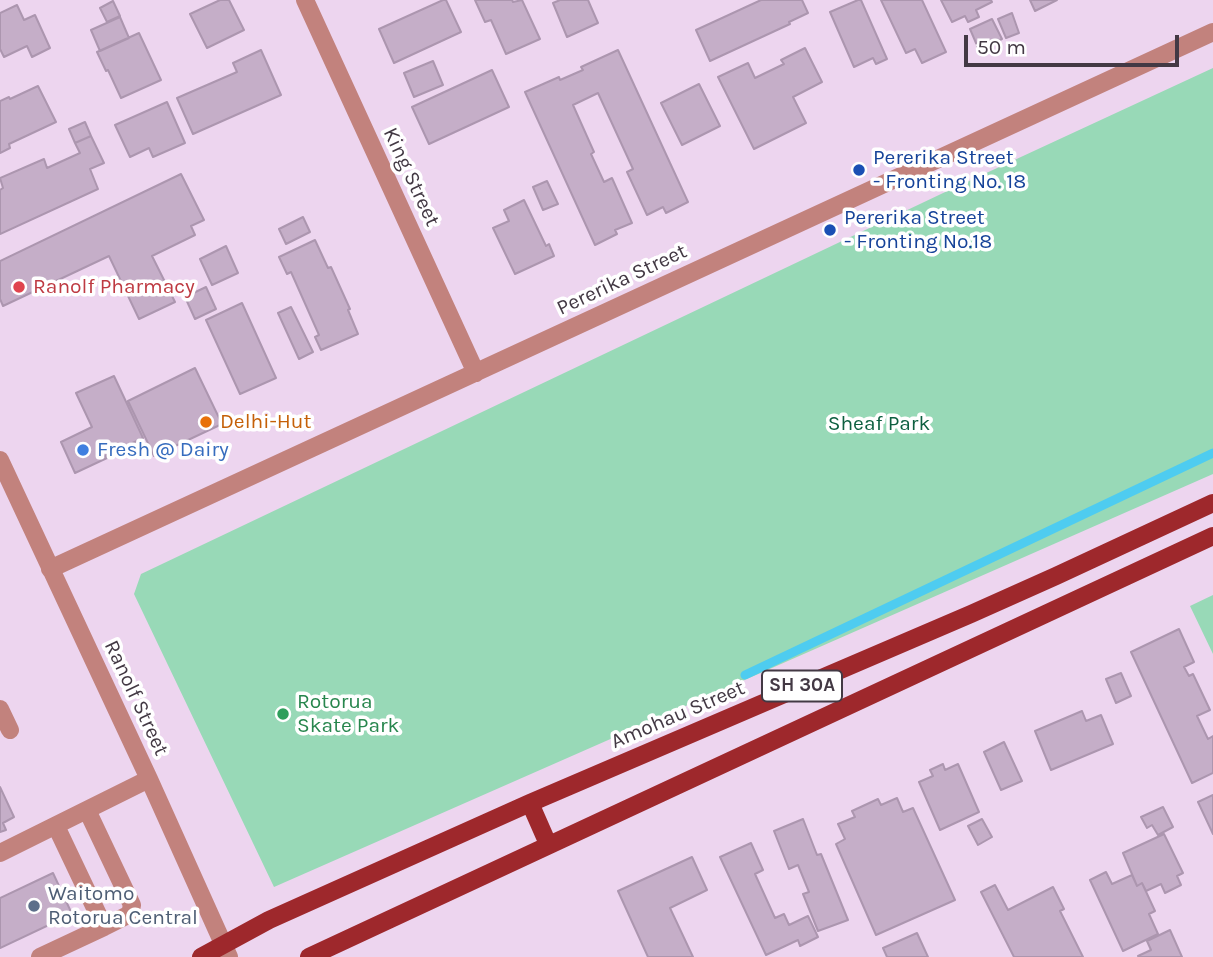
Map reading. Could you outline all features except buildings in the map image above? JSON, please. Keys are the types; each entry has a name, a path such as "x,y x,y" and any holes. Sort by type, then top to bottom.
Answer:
{"main road":[{"name":"Amohau Street","path":"201,957 227,951 269,920 530,803 971,614 1213,503"},
{"name":"SH 30A","path":"309,957 1213,536"},
{"path":"530,803 548,844"}],"street":[{"name":"King Street","path":"305,0 476,373"},
{"name":"Pererika Street","path":"50,569 1213,32"},
{"name":"Ranolf Street","path":"0,460 227,951"},
{"path":"0,709 10,730"},
{"path":"0,853 149,779"},
{"path":"40,957 130,914 132,905 87,810"},
{"path":"55,826 104,928"}],"green space":[{"name":"Sheaf Park","path":"1213,68 1213,474 274,887 134,594 141,574 941,194"},
{"path":"1213,595 1213,654 1190,606"}],"waterway":[{"path":"745,675 1213,453"}],"place":[{"name":"Pererika Street - Fronting No. 18","path":"859,170"},
{"name":"Pererika Street - Fronting No.18","path":"830,230"},
{"name":"Ranolf Pharmacy","path":"19,287"},
{"name":"Delhi-Hut","path":"206,422"},
{"name":"Fresh @ Dairy","path":"83,450"},
{"name":"Rotorua Skate Park","path":"283,714"},
{"name":"Waitomo Rotorua Central","path":"34,906"}]}
